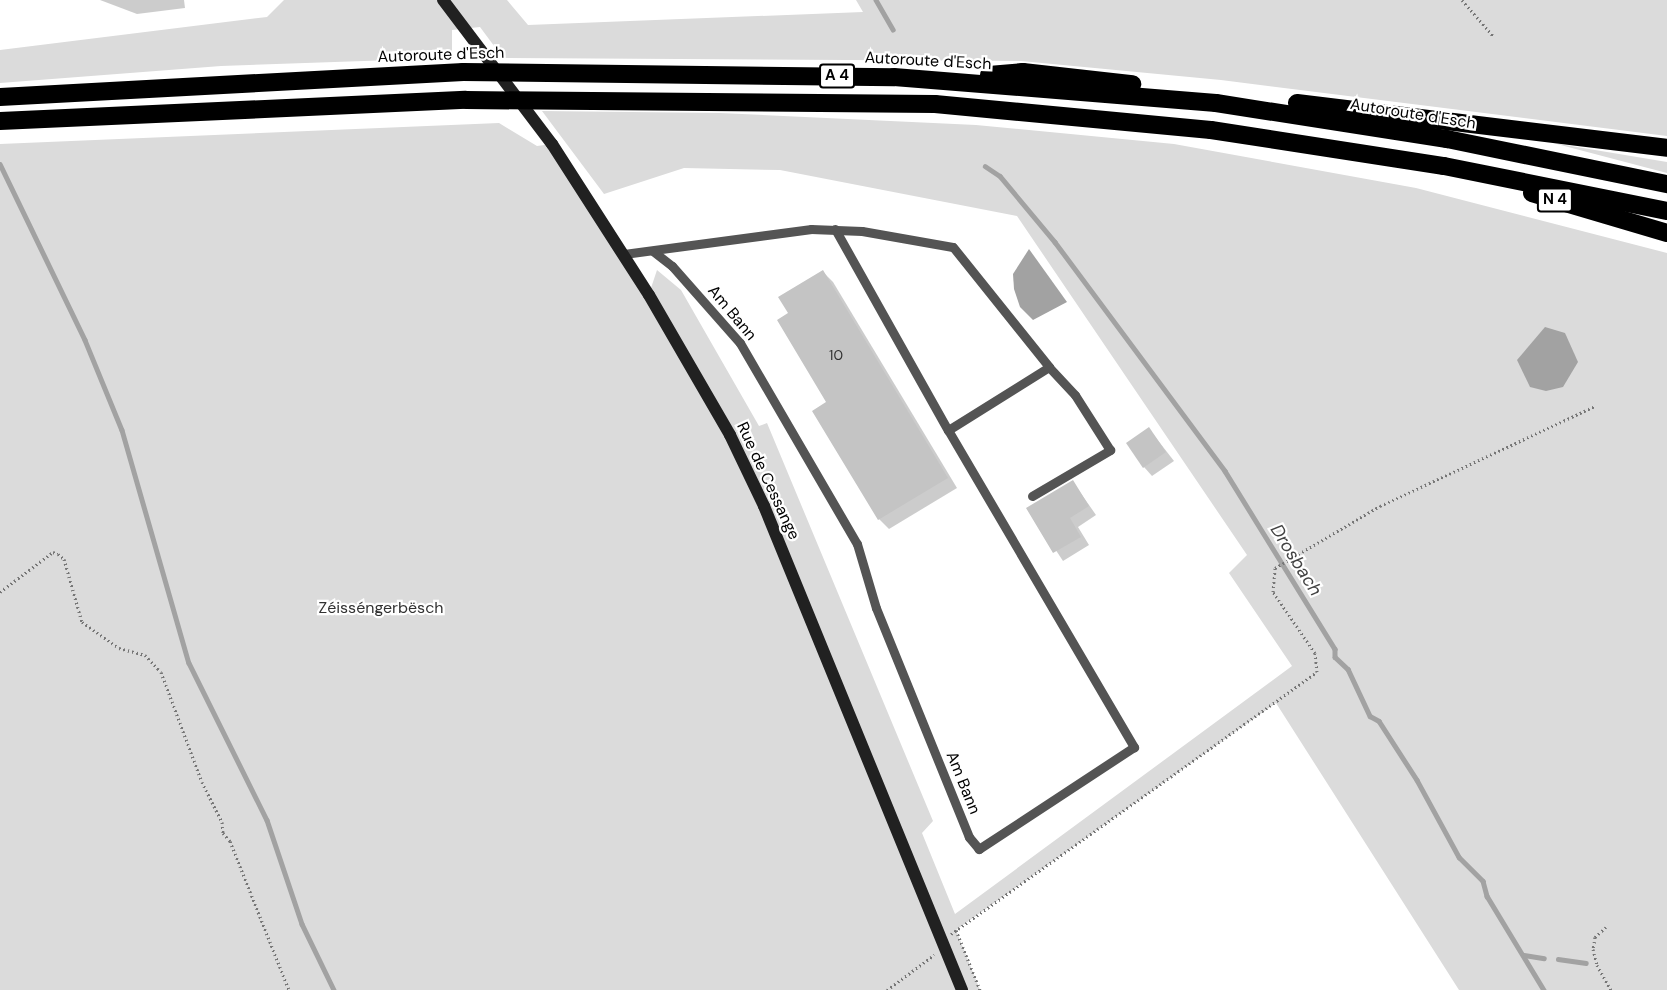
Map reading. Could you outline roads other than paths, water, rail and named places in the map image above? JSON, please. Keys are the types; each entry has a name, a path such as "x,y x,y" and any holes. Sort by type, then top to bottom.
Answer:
{"highway":[{"name":"Autoroute d'Esch","path":"0,97 464,72 612,71 935,80 1216,103 1447,139 1667,184"},
{"name":"A 4","path":"935,80 1023,72 1667,148"},
{"name":"A 4","path":"0,121 466,100 935,105 1211,130 1444,166 1667,211"},
{"name":"N 4","path":"1444,166 1667,233"}],"main road":[{"name":"Rue de Cessange","path":"443,0 552,144 624,254 730,435 764,506 962,990"}],"lane":[{"path":"624,254 836,229 953,247 1049,366 1075,394 1110,450 1032,496"},
{"name":"Am Bann","path":"652,250 672,266 740,343 857,544 880,619 969,837 979,849 1134,747 948,430 836,229"},
{"path":"948,430 1049,366"}],"waterway":[{"name":"Drosbach","path":"876,0 893,29"},
{"path":"0,164 85,340 122,430 189,663 267,820 302,924 334,990"},
{"name":"Drosbach","path":"985,166 1000,176 1055,242 1225,471 1335,649 1335,657 1348,669 1370,716 1379,721 1417,780 1459,857 1483,881 1487,896 1544,990"},
{"path":"1524,955 1544,958"},
{"path":"1558,959 1586,963"}],"park label":[{"name":"Zéisséngerbësch","path":"381,608"}]}
